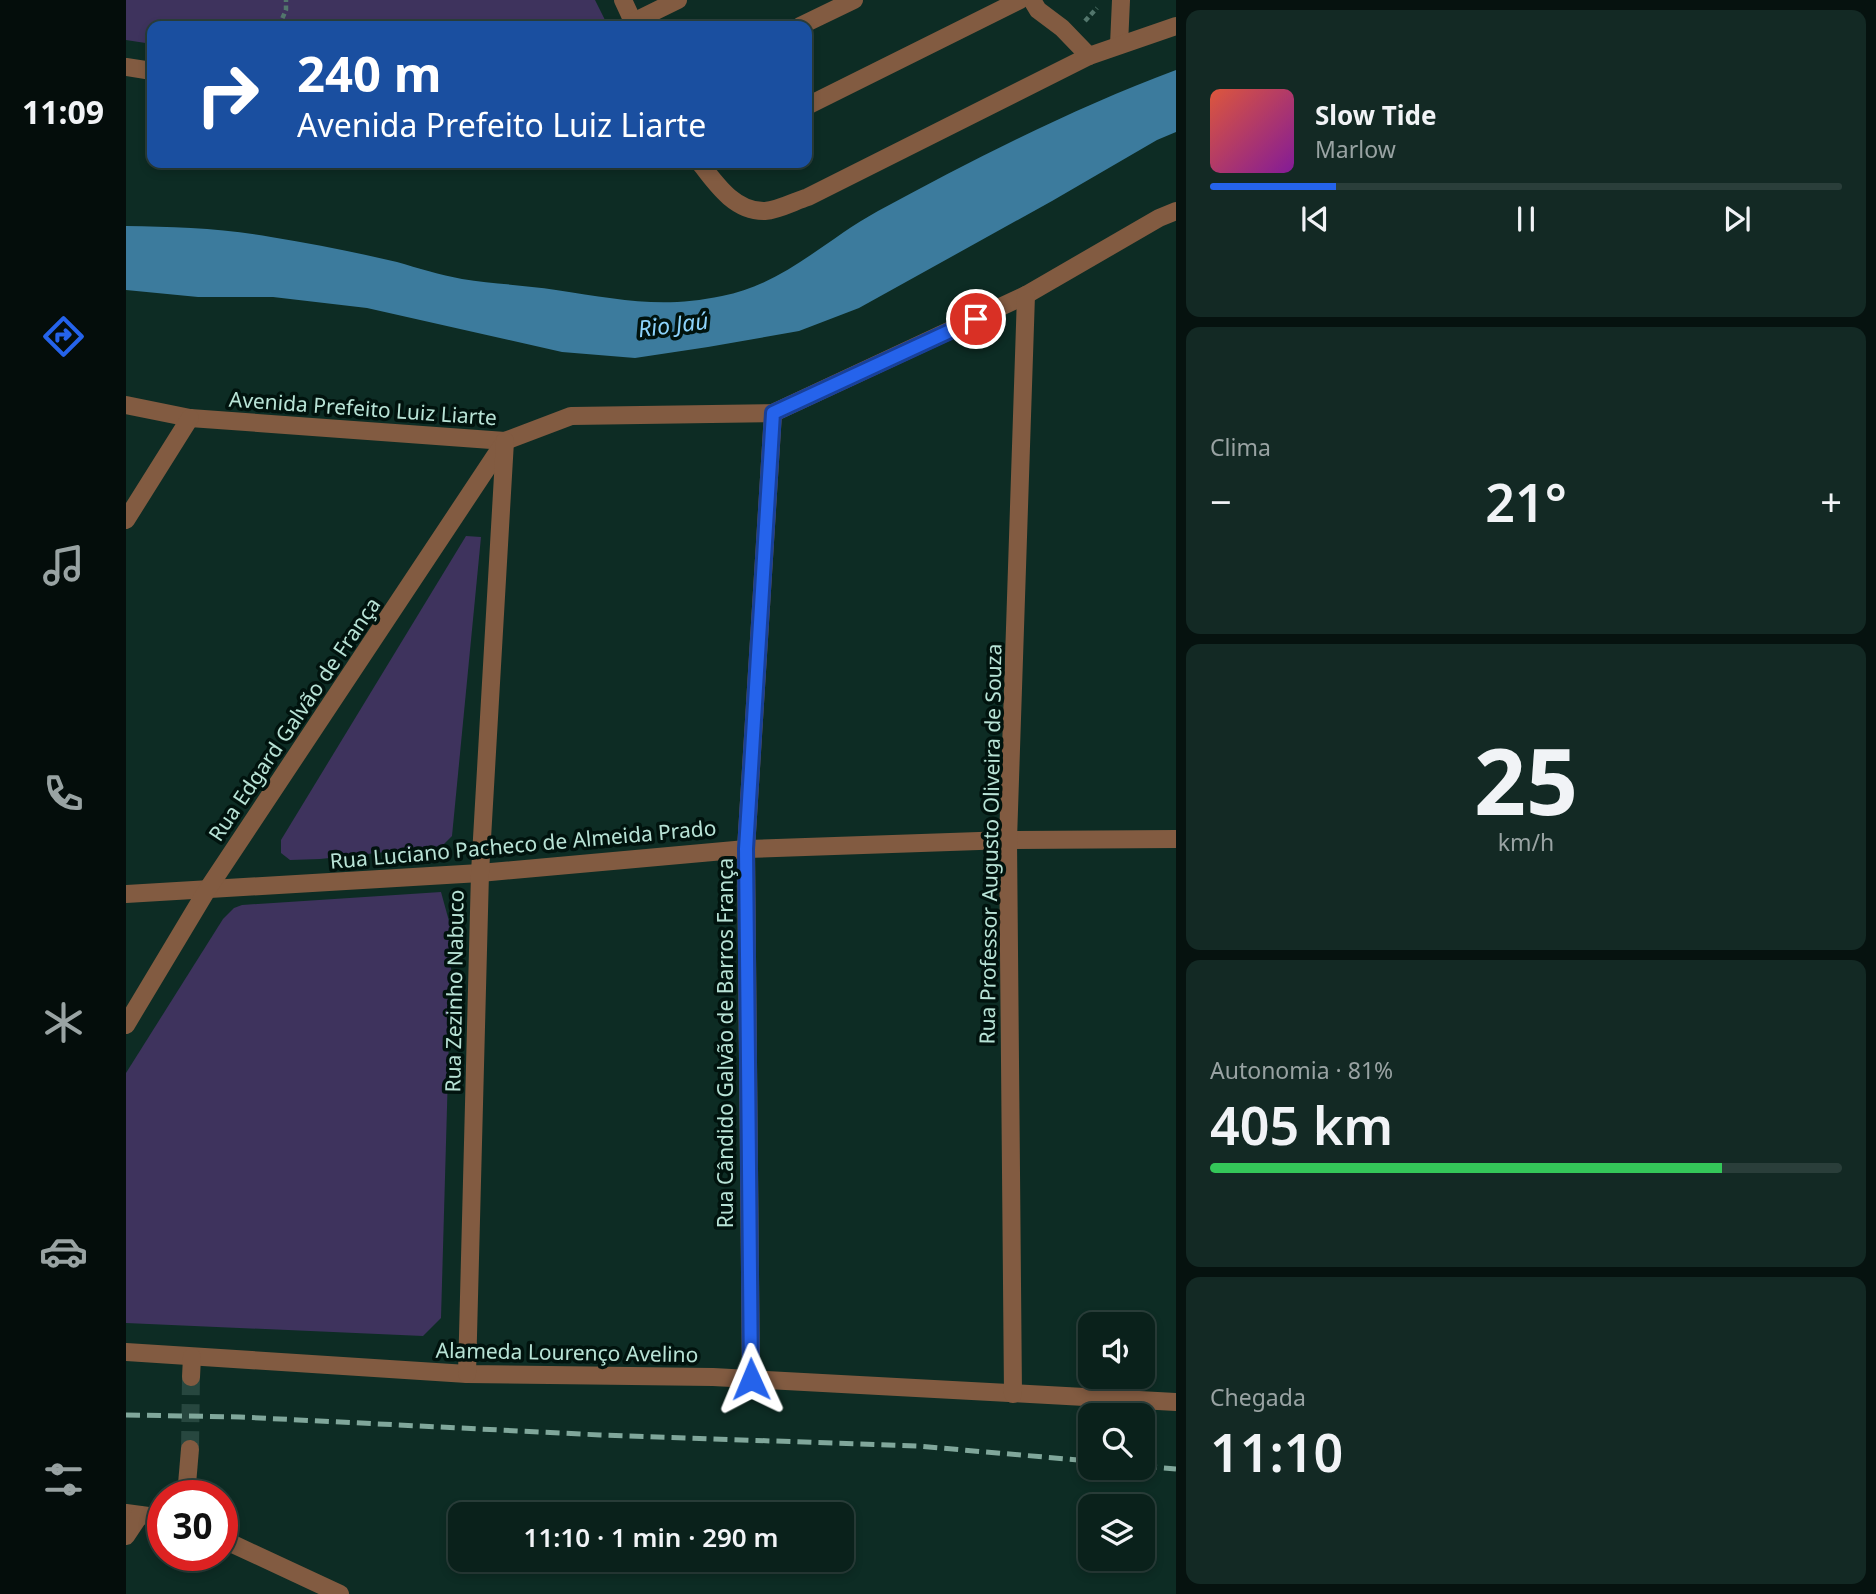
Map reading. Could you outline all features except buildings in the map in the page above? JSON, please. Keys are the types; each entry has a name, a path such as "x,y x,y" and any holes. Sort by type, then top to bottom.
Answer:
{"street":[{"path":"623,0 633,21"},
{"path":"640,21 678,0"},
{"path":"810,21 853,0"},
{"path":"812,104 1020,0"},
{"path":"1032,0 1038,10 1089,56"},
{"path":"1119,45 1121,0"},
{"path":"704,168 723,193 747,208 766,211 808,197 1089,56 1176,26"},
{"path":"126,67 147,70"},
{"name":"Avenida Prefeito Luiz Liarte","path":"126,405 190,418 505,441 571,416 773,413 1026,295 1176,211"},
{"name":"Rua Professor Augusto Oliveira de Souza","path":"1013,1394 1008,840 1026,295"},
{"name":"Rua Cândido Galvão de Barros França","path":"751,1379 746,849 773,413"},
{"path":"126,520 190,418"},
{"name":"Rua Zezinho Nabuco","path":"467,1374 480,873 505,441"},
{"name":"Rua Edgard Galvão de França","path":"126,1025 207,890 505,441"},
{"name":"Rua Luciano Pacheco de Almeida Prado","path":"126,894 480,873 746,849 1008,840 1176,839"},
{"name":"Alameda Lourenço Avelino","path":"126,1352 467,1374 751,1379 1176,1402"},
{"path":"191,1377 192,1357"},
{"path":"187,1480 190,1449"},
{"path":"126,1536 133,1514"},
{"path":"238,1546 340,1594"}],"path":[{"path":"281,21 286,10 286,0"}],"shaded area":[{"path":"126,0 595,0 606,21 147,21 147,43 126,40"},
{"path":"466,536 481,537 452,836 442,846 290,860 281,853 281,840"},
{"path":"441,892 452,932 441,1318 423,1336 126,1323 126,1073 223,919 234,908 242,905"}],"water":[{"name":"Rio Jaú","path":"1176,70 1176,132 1157,140 859,308 799,331 635,358 562,352 367,308 273,297 198,297 126,290 126,226 198,228 253,234 366,255 462,279 619,299 679,302 722,296 765,282 878,211 988,154 1100,101"}],"tunnel":[{"path":"190,1449 191,1377"}],"railway":[{"path":"126,1415 240,1417 600,1435 917,1446 1078,1460"},
{"path":"1155,1467 1176,1469"}],"route":[{"path":"751,1379 746,849 773,413 976,319"}]}
